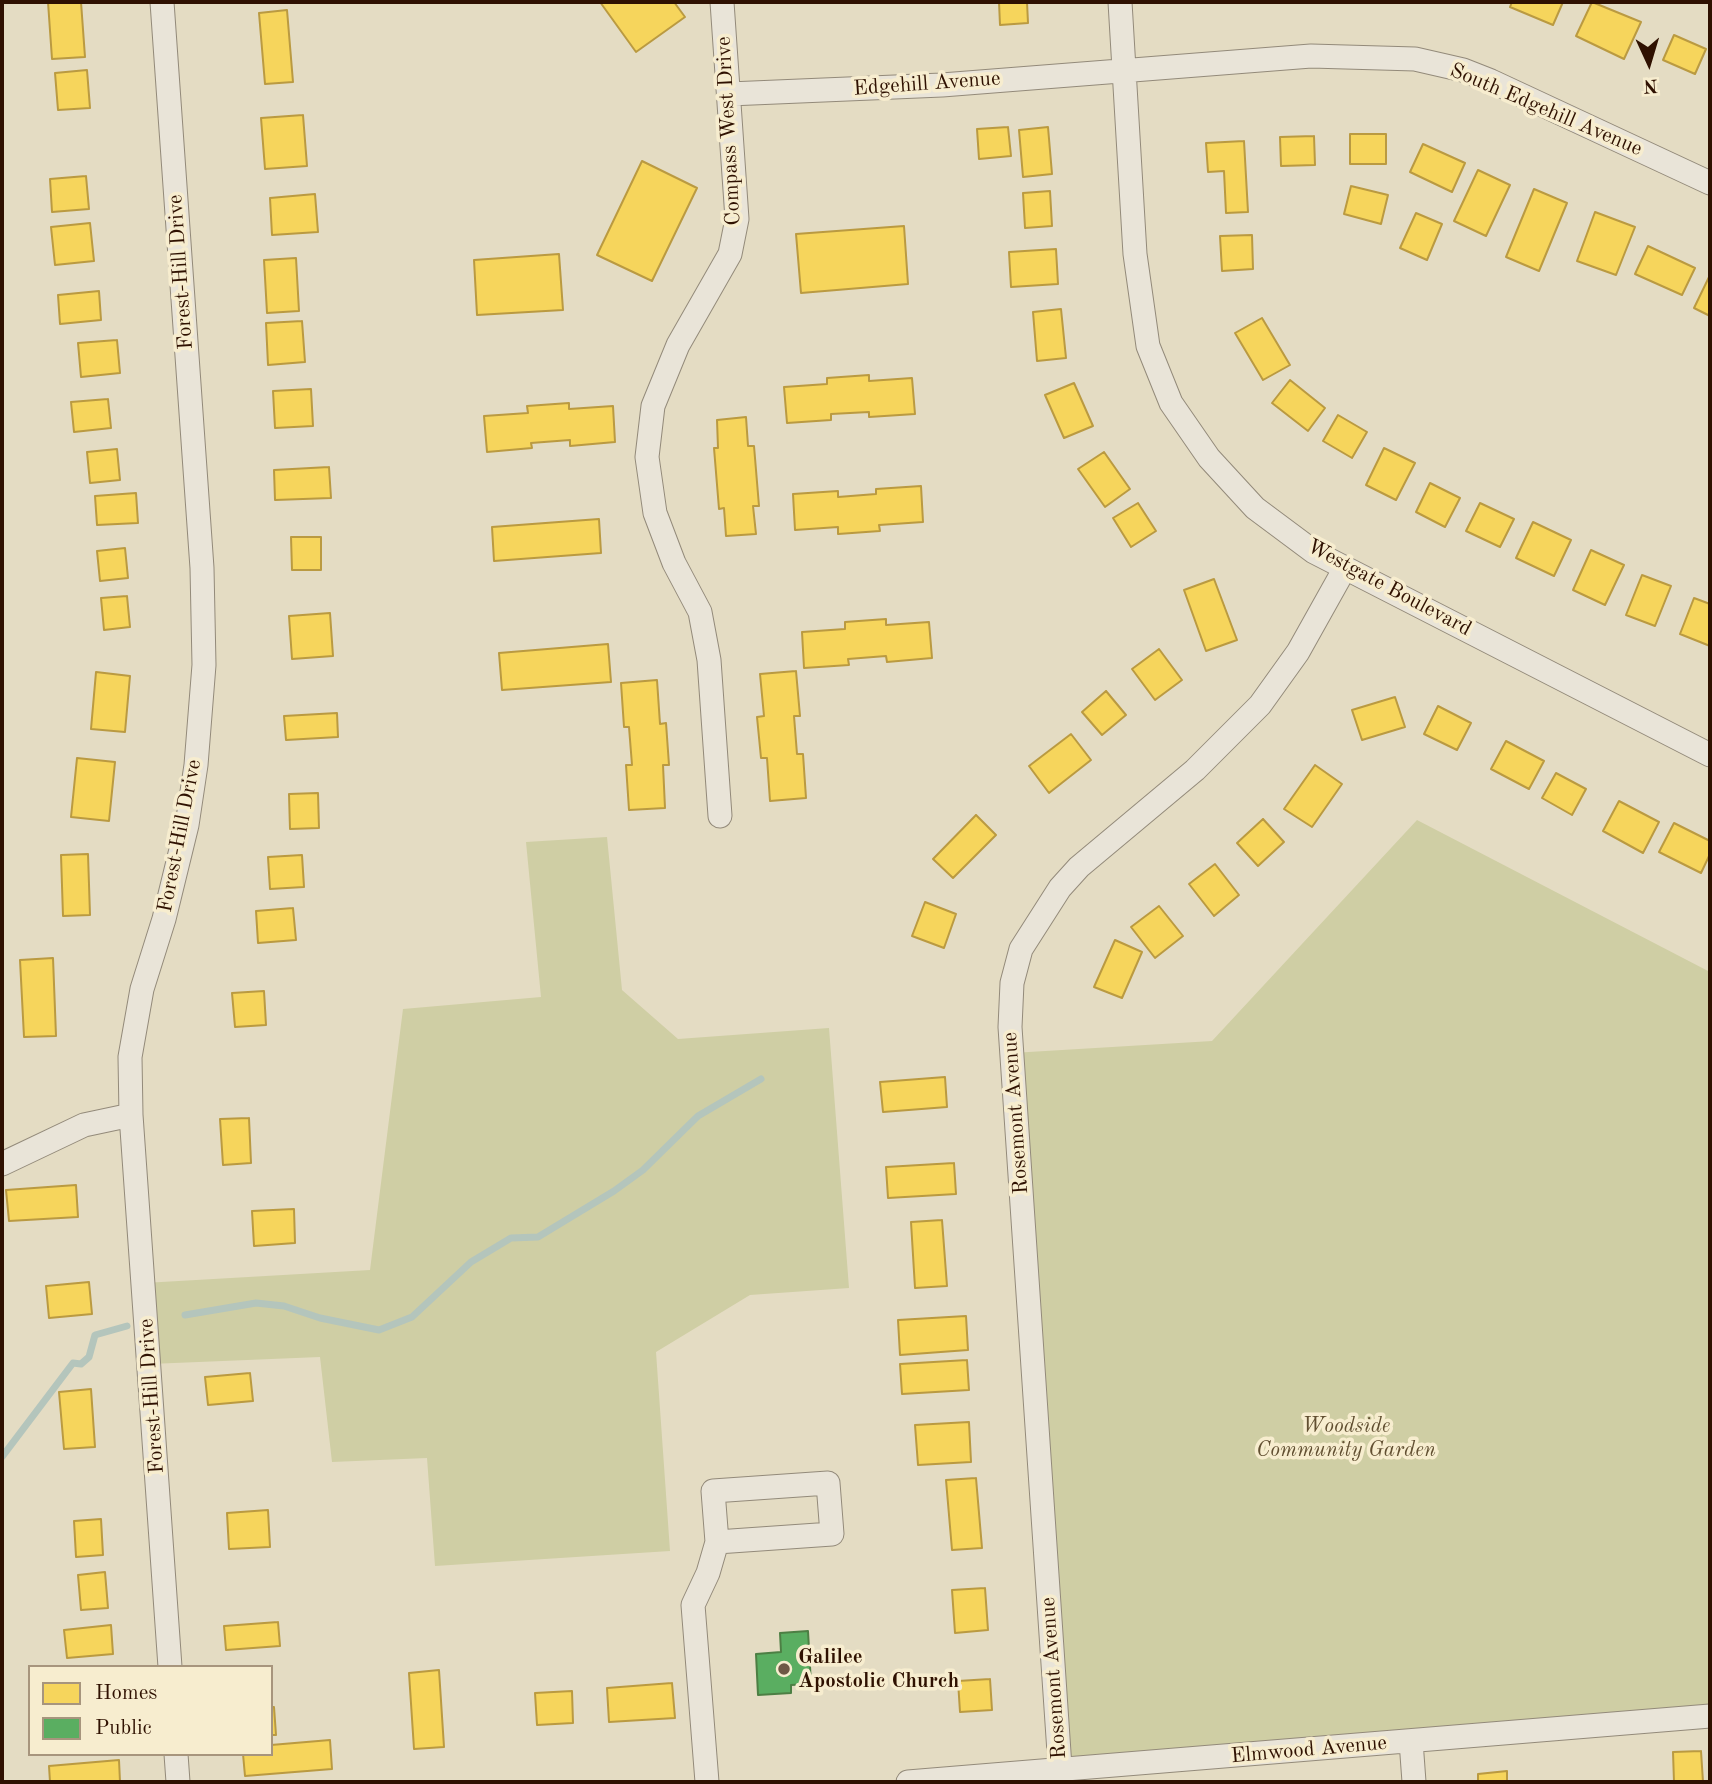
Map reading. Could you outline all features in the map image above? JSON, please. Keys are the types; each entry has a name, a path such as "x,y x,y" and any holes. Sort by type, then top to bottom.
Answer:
{"street":[{"name":"Forest-Hill Drive","path":"162,2 202,568 204,664 196,765 187,825 174,884 133,1030 131,1115 170,1665"},
{"name":"Compass West Drive","path":"720,816 709,660 702,624 655,513 647,457 653,406 678,345 730,254 737,219 722,2"},
{"name":"Westgate Boulevard","path":"1120,2 1136,266 1148,346 1186,428 1231,484 1271,522 1314,552 1710,755"},
{"name":"South Edgehill Avenue","path":"1124,68 1361,55 1438,64 1491,81 1710,183"},
{"name":"Edgehill Avenue","path":"729,94 942,85 1124,68"},
{"name":"Rosemont Avenue","path":"1060,1777 1010,1027 1012,983 1021,949 1060,888 1079,867 1195,770 1260,705 1298,652 1345,568"},
{"path":"2,1164 84,1125 131,1115"},
{"path":"708,1782 693,1605 708,1573 716,1542 713,1491 828,1483 832,1534 716,1542"},
{"name":"Elmwood Avenue","path":"908,1782 1060,1777 1411,1741 1710,1716"},
{"path":"1411,1741 1414,1782"},
{"path":"176,1756 178,1782"}],"green space":[{"name":"Woodside Community Garden","path":"1417,820 1710,972 1710,1716 1060,1772 1012,1053 1212,1041"},
{"path":"607,837 622,990 678,1039 829,1028 849,1288 750,1295 656,1352 670,1551 435,1566 427,1458 332,1462 320,1357 150,1364 144,1283 370,1270 403,1009 541,997 526,842"}],"building: Homes":[{"path":"48,2 81,2 85,57 52,59"},
{"path":"600,2 674,2 685,17 636,52"},
{"path":"999,2 1027,2 1028,23 1000,25"},
{"path":"1512,2 1563,2 1553,25 1510,7"},
{"path":"1592,2 1641,22 1624,59 1576,36"},
{"path":"287,10 293,82 265,84 259,13"},
{"path":"1674,35 1706,49 1695,74 1663,60"},
{"path":"87,70 90,108 58,110 55,73"},
{"path":"303,115 307,166 265,169 261,118"},
{"path":"1008,127 1011,156 979,159 977,129"},
{"path":"1048,127 1052,174 1023,177 1019,130"},
{"path":"1350,134 1386,134 1386,164 1350,164"},
{"path":"1314,136 1315,165 1281,166 1280,137"},
{"path":"1244,141 1248,212 1226,213 1224,171 1208,172 1206,143"},
{"path":"1423,144 1465,163 1452,192 1410,172"},
{"path":"642,161 697,188 652,281 597,255"},
{"path":"1478,170 1510,185 1486,236 1454,221"},
{"path":"86,176 89,209 52,212 50,179"},
{"path":"1351,186 1388,195 1381,224 1344,214"},
{"path":"1534,189 1567,203 1539,271 1506,257"},
{"path":"1050,191 1052,226 1025,228 1023,193"},
{"path":"315,194 318,232 272,235 270,198"},
{"path":"1595,212 1635,227 1616,275 1577,261"},
{"path":"1416,213 1442,224 1427,260 1400,248"},
{"path":"90,223 94,261 55,265 51,227"},
{"path":"904,226 908,284 801,293 796,234"},
{"path":"1252,235 1253,269 1222,271 1220,236"},
{"path":"1648,246 1695,268 1682,295 1635,274"},
{"path":"1056,249 1058,284 1011,287 1009,252"},
{"path":"559,254 563,310 477,315 474,260"},
{"path":"296,258 299,311 267,313 264,260"},
{"path":"1710,275 1710,316 1694,308"},
{"path":"99,291 101,320 60,324 58,295"},
{"path":"1061,309 1066,358 1037,361 1033,312"},
{"path":"1262,318 1290,365 1263,380 1235,333"},
{"path":"302,321 305,362 268,365 266,323"},
{"path":"117,340 120,373 81,377 78,343"},
{"path":"869,375 869,381 912,378 915,414 869,417 869,412 831,414 831,420 787,423 784,387 827,384 827,378"},
{"path":"1290,380 1325,408 1308,431 1272,403"},
{"path":"1074,383 1093,426 1064,438 1045,395"},
{"path":"311,389 313,426 275,428 273,391"},
{"path":"108,399 111,428 74,432 71,402"},
{"path":"569,403 569,409 613,406 615,442 570,446 570,440 531,443 532,448 487,452 484,416 528,413 527,406"},
{"path":"1338,415 1367,432 1352,458 1323,441"},
{"path":"746,417 748,446 754,446 759,506 753,506 756,534 726,536 724,508 719,509 714,448 718,448 717,420"},
{"path":"1384,448 1415,463 1396,500 1366,485"},
{"path":"117,449 120,480 90,483 87,452"},
{"path":"1104,452 1130,489 1105,507 1078,469"},
{"path":"329,467 331,498 275,500 274,470"},
{"path":"1430,483 1460,498 1445,527 1416,512"},
{"path":"921,486 923,522 879,525 880,531 838,534 838,527 795,530 793,494 838,491 838,497 876,494 876,489"},
{"path":"136,493 138,523 97,525 95,496"},
{"path":"1138,503 1156,531 1131,547 1113,518"},
{"path":"1480,503 1514,519 1500,547 1466,531"},
{"path":"599,519 601,553 494,561 492,527"},
{"path":"1533,522 1571,540 1554,576 1516,558"},
{"path":"291,537 321,537 321,570 292,570"},
{"path":"125,548 128,578 100,581 97,551"},
{"path":"1591,550 1624,565 1605,605 1573,590"},
{"path":"1642,575 1671,586 1655,626 1626,615"},
{"path":"1214,579 1237,640 1206,651 1184,590"},
{"path":"127,596 130,627 104,630 101,598"},
{"path":"1694,598 1710,604 1710,646 1680,634"},
{"path":"330,613 333,656 292,659 289,616"},
{"path":"886,619 886,625 929,622 932,658 887,662 886,656 848,659 849,665 804,668 802,632 845,629 845,622"},
{"path":"608,644 611,682 502,690 499,653"},
{"path":"1159,649 1182,680 1155,700 1132,669"},
{"path":"796,671 800,716 794,716 797,754 803,754 806,798 770,801 767,758 761,758 757,717 764,716 760,674"},
{"path":"96,672 130,676 125,732 91,729"},
{"path":"657,680 660,724 666,723 669,765 663,765 665,808 629,810 626,765 632,765 629,727 624,727 621,683"},
{"path":"1106,691 1126,715 1102,735 1082,712"},
{"path":"1395,697 1405,727 1362,740 1352,710"},
{"path":"1438,706 1471,723 1457,750 1424,734"},
{"path":"337,713 338,737 286,740 284,716"},
{"path":"1071,734 1091,760 1049,793 1029,766"},
{"path":"1506,741 1544,761 1529,789 1491,769"},
{"path":"77,758 115,762 109,821 71,817"},
{"path":"1315,765 1342,784 1312,827 1284,809"},
{"path":"1556,773 1586,789 1572,815 1542,798"},
{"path":"318,793 319,828 290,829 289,794"},
{"path":"1619,801 1659,822 1643,853 1603,831"},
{"path":"976,815 996,835 953,878 933,859"},
{"path":"1263,819 1284,842 1258,866 1237,843"},
{"path":"1674,823 1710,841 1710,854 1701,873 1659,852"},
{"path":"88,854 90,915 63,916 61,855"},
{"path":"302,855 304,887 270,889 268,857"},
{"path":"1215,864 1239,895 1214,916 1189,884"},
{"path":"925,902 956,914 944,948 912,936"},
{"path":"1159,906 1183,936 1155,958 1131,927"},
{"path":"293,908 296,940 258,943 256,911"},
{"path":"1115,940 1142,952 1122,998 1094,987"},
{"path":"53,958 56,1036 24,1037 20,960"},
{"path":"264,991 266,1025 235,1027 232,993"},
{"path":"945,1077 947,1107 883,1112 880,1082"},
{"path":"249,1118 251,1163 223,1165 220,1119"},
{"path":"954,1163 956,1194 888,1198 886,1167"},
{"path":"76,1185 78,1217 9,1221 6,1190"},
{"path":"294,1209 295,1243 254,1246 252,1211"},
{"path":"942,1220 947,1286 915,1288 911,1222"},
{"path":"89,1282 92,1314 49,1318 46,1286"},
{"path":"966,1316 968,1350 900,1355 898,1320"},
{"path":"967,1360 969,1390 902,1394 900,1364"},
{"path":"250,1373 253,1401 208,1405 205,1377"},
{"path":"91,1389 95,1447 64,1449 59,1392"},
{"path":"969,1422 971,1462 918,1465 915,1425"},
{"path":"976,1478 982,1548 952,1550 946,1480"},
{"path":"268,1510 270,1547 229,1549 227,1513"},
{"path":"101,1519 103,1555 76,1557 74,1521"},
{"path":"105,1572 108,1608 81,1610 78,1575"},
{"path":"985,1588 988,1630 955,1633 952,1590"},
{"path":"278,1622 280,1646 226,1650 224,1626"},
{"path":"111,1625 113,1654 67,1658 64,1630"},
{"path":"439,1670 444,1747 414,1749 409,1673"},
{"path":"990,1679 992,1710 960,1712 958,1681"},
{"path":"672,1683 675,1718 609,1722 607,1688"},
{"path":"572,1691 573,1723 537,1725 535,1693"},
{"path":"273,1707 274,1707 276,1735 273,1735"},
{"path":"330,1740 332,1769 245,1776 243,1756 273,1756 273,1745"},
{"path":"1701,1751 1703,1782 1674,1782 1673,1752"},
{"path":"119,1760 120,1782 50,1782 49,1766"},
{"path":"1507,1771 1507,1782 1478,1782 1478,1774"}],"building: Public":[{"name":"Galilee Apostolic Church","path":"808,1631 811,1684 791,1685 791,1693 758,1695 756,1654 781,1652 780,1633"}],"waterway":[{"path":"185,1315 256,1303 284,1306 320,1318 379,1330 412,1317 471,1262 511,1238 538,1237 614,1191 643,1170 698,1116 761,1079"},
{"path":"2,1457 73,1363 81,1364 89,1357 95,1335 127,1326"}],"place":[{"name":"Galilee Apostolic Church","path":"784,1669"}]}
